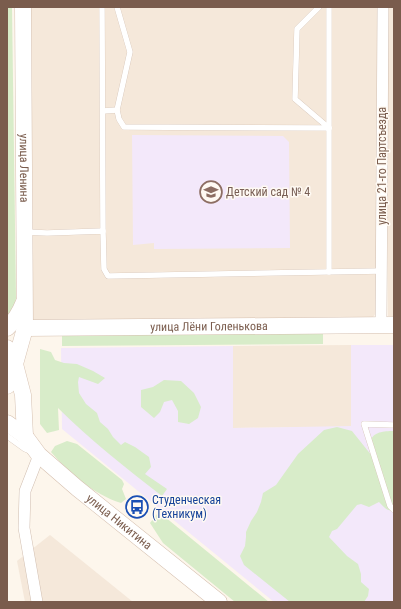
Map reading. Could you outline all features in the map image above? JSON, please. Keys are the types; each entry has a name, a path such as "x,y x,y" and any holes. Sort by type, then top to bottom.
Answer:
{"main road":[{"name":"улица Ленина","path":"7,386 12,380 25,328 23,7"},
{"path":"7,329 19,314 25,299"},
{"name":"улица Лёни Голенькова","path":"25,328 387,325"},
{"path":"7,348 9,349 15,364 23,395 25,436"},
{"name":"улица Никитина","path":"7,423 25,436 39,455 77,488 219,602"}],"street":[{"name":"улица 21-го Партсъезда","path":"382,7 381,271 387,325"},
{"path":"7,329 25,328"},
{"path":"37,602 24,528 25,491 39,455"}],"lane":[{"path":"102,7 103,231 104,269 108,276 381,271"},
{"path":"117,7 130,52 117,110 119,119 124,128 329,128"},
{"path":"319,7 297,29 295,99 329,128"},
{"path":"329,7 329,272"},
{"path":"103,111 117,110"},
{"path":"25,232 47,233 103,231"},
{"path":"394,425 364,424 390,506 394,510"},
{"path":"7,436 25,449 39,455"}],"shaded area":[{"path":"31,7 377,7 376,313 370,321 42,323 33,320"},
{"path":"388,7 394,7 394,316 388,316"},
{"name":"Детский сад № 4","path":"132,135 283,136 289,142 290,248 154,249 154,243 133,245"},
{"path":"351,345 351,427 233,428 233,346"},
{"path":"351,345 394,345 394,602 274,602 62,429 61,348 233,346 233,428 351,426"},
{"path":"50,535 133,602 25,602 17,561"}],"green space":[{"path":"7,7 12,7 16,298 14,311 7,321"},
{"path":"323,332 323,344 62,346 62,335"},
{"path":"40,349 51,352 55,360 64,363 77,364 105,378 98,384 79,377 79,393 86,404 97,413 100,422 121,445 125,442 149,457 151,467 145,474 167,489 162,496 95,443 58,408 59,430 47,433 40,424"},
{"path":"164,380 181,381 194,393 201,407 198,418 189,424 178,422 178,411 172,400 164,402 160,412 154,418 141,407 141,390 153,387"},
{"path":"337,427 352,431 372,456 371,440 373,437 381,432 394,431 394,510 387,510 379,502 369,507 361,504 357,505 337,529 332,531 329,537 347,556 358,564 361,574 361,582 369,589 368,596 364,602 290,602 244,565 240,556 245,546 246,532 257,512 263,493 276,485 298,454 324,430"},
{"path":"67,441 77,444 122,480 124,484 122,489 126,499 121,503 101,494 92,489 66,468 51,452 55,446"},
{"path":"157,514 165,517 269,602 235,602 163,543 150,523"}],"place":[{"name":"Детский сад № 4","path":"211,192"},
{"name":"Студенческая (Техникум)","path":"137,507"}]}
